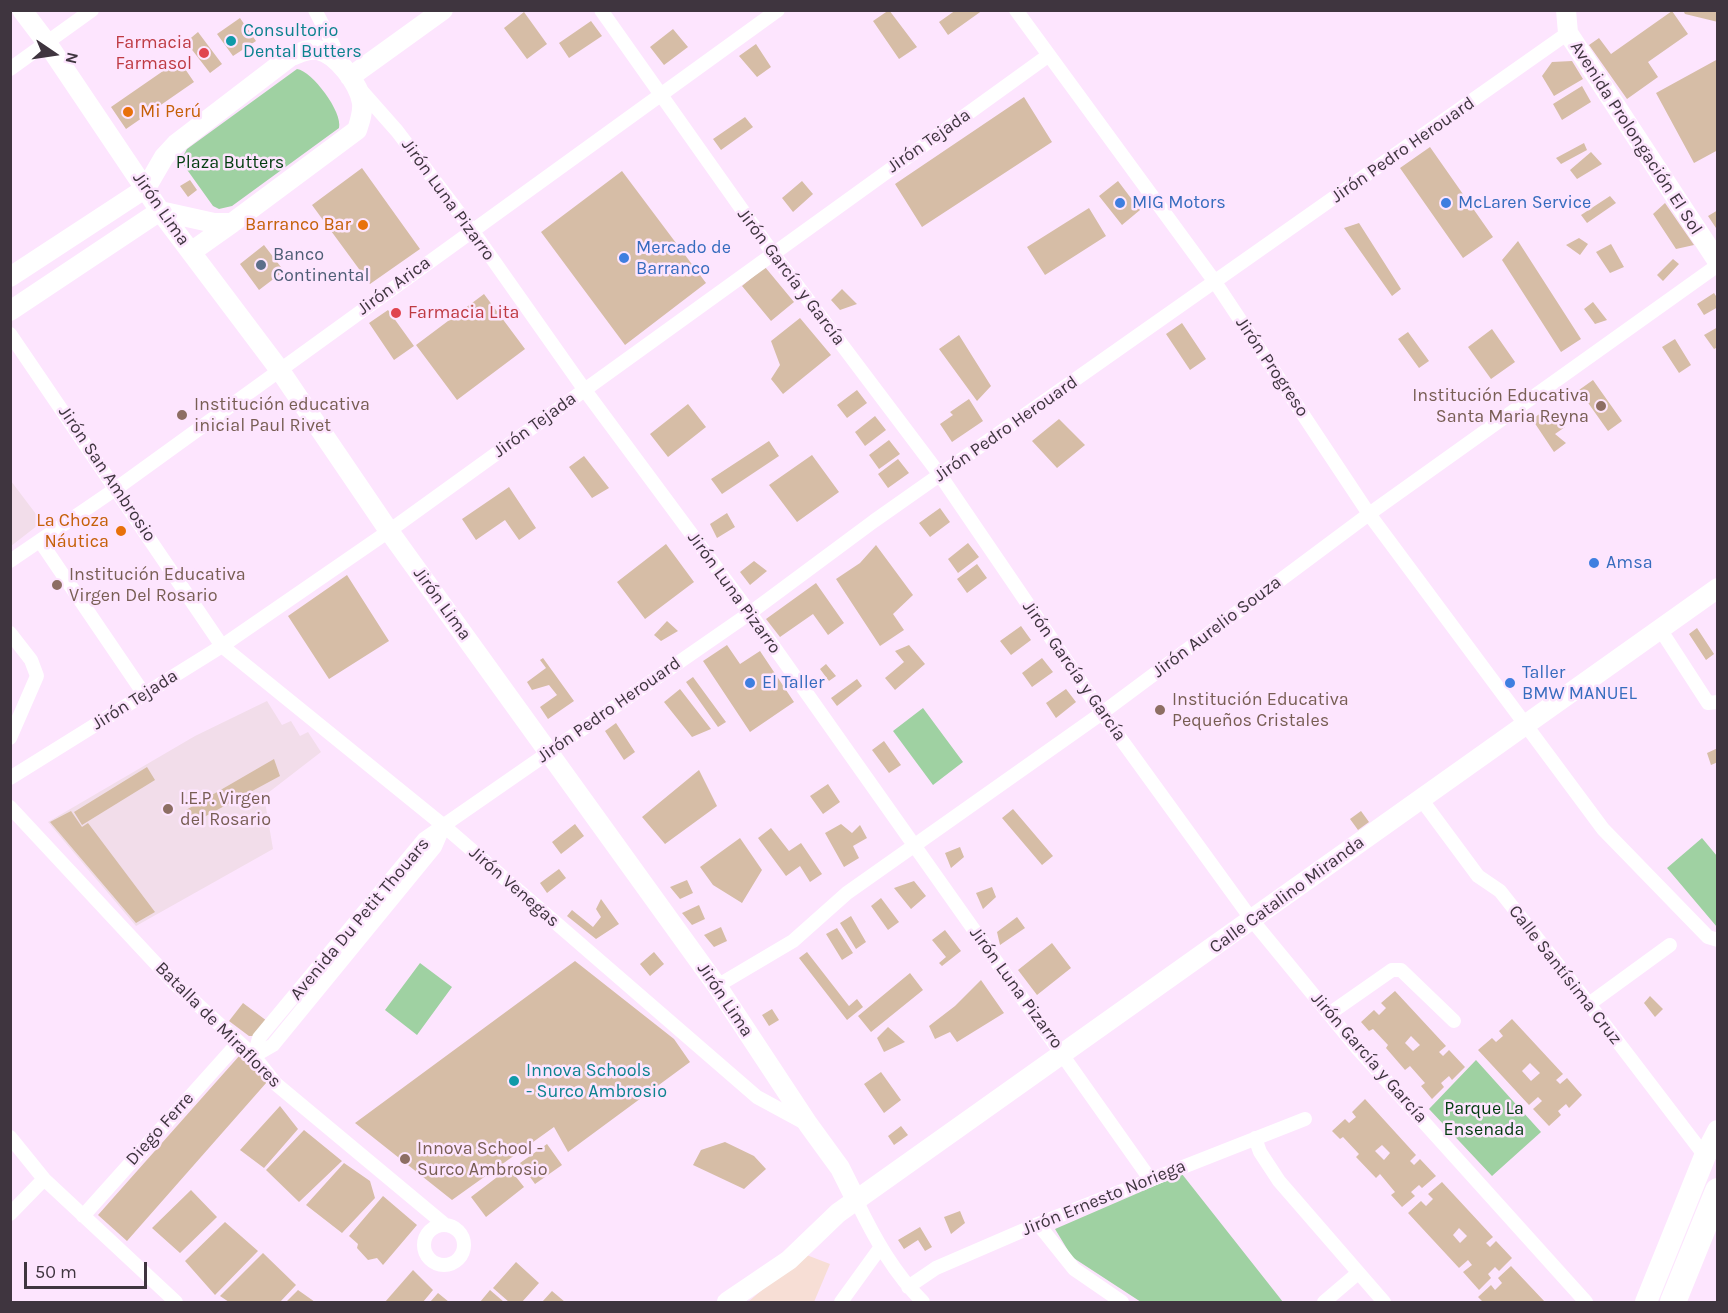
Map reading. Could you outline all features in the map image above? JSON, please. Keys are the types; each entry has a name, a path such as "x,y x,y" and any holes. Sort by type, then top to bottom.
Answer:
{"highway":[{"path":"1673,1302 1718,1191"}],"main road":[{"path":"1646,1302 1705,1156 1718,1131"}],"street":[{"name":"Jirón Lima","path":"22,10 47,43 160,211 279,369 389,531 717,986 808,1124 840,1168 857,1202"},
{"path":"10,69 92,10"},
{"name":"Jirón Luna Pizarro","path":"315,10 350,77 398,131 472,230 584,388 750,613 1064,1054 1150,1179"},
{"path":"350,77 442,10"},
{"name":"Jirón García y García","path":"601,10 772,252 940,476 1102,713 1252,920 1329,1014 1586,1302"},
{"name":"Jirón Arica","path":"10,561 117,488 778,10"},
{"name":"Jirón Progreso","path":"1016,10 1215,282 1370,514 1603,828 1707,938 1718,940"},
{"name":"Avenida Prolongación El Sol","path":"1566,10 1568,33 1718,263"},
{"name":"Jirón Pedro Herouard","path":"444,826 750,613 940,476 1568,33"},
{"path":"10,277 146,188 164,157 176,144 291,56 308,50 318,50 329,54 350,77 362,101 362,117 357,130 191,252"},
{"name":"Jirón Tejada","path":"10,778 222,646 389,531 772,252 1048,56"},
{"path":"10,310 160,211 214,223 232,223"},
{"name":"Jirón Aurelio Souza","path":"717,986 793,941 847,893 1102,713 1370,514 1718,263"},
{"name":"Jirón San Ambrosio","path":"10,334 117,488 222,646"},
{"path":"40,541 144,694"},
{"name":"Calle Catalino Miranda","path":"727,1302 789,1260 838,1213 857,1202 1718,588"},
{"path":"1660,629 1713,703"},
{"path":"10,633 31,660 37,676 10,738"},
{"name":"Jirón Venegas","path":"222,646 444,826 757,1097 808,1124"},
{"name":"Calle Santísima Cruz","path":"1421,799 1478,876 1500,891 1705,1156"},
{"name":"Batalla de Miraflores","path":"10,807 173,982 254,1056 276,1084 444,1224"},
{"name":"Avenida Du Petit Thouars","path":"254,1056 259,1038 424,839 444,826"},
{"path":"1589,1004 1670,945"},
{"path":"1329,1014 1392,970 1401,970 1454,1021"},
{"name":"Diego Ferre","path":"83,1216 238,1043"},
{"name":"Jirón Ernesto Noriega","path":"908,1287 936,1268 1038,1224 1305,1119"},
{"path":"10,1137 44,1179 176,1302"},
{"path":"1255,1138 1260,1152 1279,1181 1384,1302"},
{"path":"10,1214 44,1179"},
{"path":"857,1202 880,1248 908,1287 923,1302"},
{"path":"1038,1224 1074,1269 1122,1302"},
{"path":"841,1302 880,1248"},
{"path":"1324,1302 1358,1273"}],"shaded area":[{"path":"11,481 42,522 11,546"},
{"name":"I.E.P. Virgen del Rosario","path":"267,701 282,725 291,721 300,736 308,732 321,752 264,796 273,849 136,926 48,822 195,736"},
{"path":"804,1254 830,1264 814,1302 748,1302"}],"green space":[{"name":"Plaza Butters","path":"297,69 310,77 325,93 336,112 339,128 232,206 219,209 213,206 183,164 182,158 187,149"},
{"path":"923,708 963,762 933,785 893,731"},
{"path":"1702,838 1717,856 1717,927 1667,868"},
{"path":"420,963 452,987 417,1035 385,1010"},
{"name":"Parque La Ensenada","path":"1476,1060 1541,1132 1492,1176 1429,1109"},
{"path":"1182,1174 1283,1302 1141,1302 1072,1257 1055,1229"}],"building":[{"path":"889,10 917,47 899,59 873,21"},
{"path":"956,10 983,10 948,35 939,22"},
{"path":"1683,10 1718,10 1718,22 1685,14"},
{"path":"1672,11 1688,34 1648,62 1658,77 1627,99 1589,45 1599,38 1611,54"},
{"path":"524,12 547,44 527,59 504,28"},
{"path":"240,18 256,41 233,56 217,34"},
{"path":"591,21 602,36 569,58 559,43"},
{"path":"673,29 688,47 664,65 650,47"},
{"name":"Farmacia Farmasol","path":"198,32 222,64 210,73 186,42"},
{"path":"756,44 771,67 757,77 739,56"},
{"path":"1718,59 1718,150 1694,163 1656,93"},
{"path":"179,60 194,82 126,129 111,107"},
{"path":"1572,61 1583,79 1554,96 1542,76 1552,62"},
{"path":"1582,86 1591,102 1562,120 1553,104"},
{"path":"1024,97 1052,142 922,227 895,184"},
{"path":"745,117 753,127 721,150 713,139"},
{"path":"1584,143 1587,150 1561,164 1556,158"},
{"name":"McLaren Service","path":"1430,147 1493,237 1463,258 1400,168"},
{"path":"1591,152 1602,164 1577,179 1570,170"},
{"path":"362,168 420,249 370,284 312,205"},
{"name":"Mercado de Barranco","path":"622,171 706,283 625,345 541,232"},
{"path":"190,180 197,190 188,197 180,186"},
{"path":"802,181 813,194 793,212 782,198"},
{"name":"MIG Motors","path":"1118,181 1140,210 1122,225 1099,196"},
{"path":"1610,196 1616,203 1587,223 1581,215"},
{"path":"1665,203 1694,245 1676,249 1653,214"},
{"path":"1089,208 1106,236 1045,275 1027,247"},
{"path":"1718,210 1718,231 1708,216"},
{"path":"1359,223 1401,289 1392,296 1344,228"},
{"path":"1579,238 1588,244 1580,255 1566,245"},
{"path":"1518,241 1581,339 1561,352 1502,260"},
{"path":"1611,244 1624,267 1610,273 1596,252"},
{"path":"264,245 284,271 259,290 240,264"},
{"path":"1673,259 1679,264 1663,281 1657,275"},
{"path":"765,267 794,302 771,321 742,286"},
{"path":"842,289 857,304 840,310 831,300"},
{"path":"1714,293 1718,299 1718,307 1704,315 1697,304"},
{"path":"484,294 525,349 457,400 416,345"},
{"path":"1593,302 1607,320 1595,324 1584,309"},
{"path":"388,310 414,346 394,360 369,323"},
{"path":"800,318 831,355 783,394 771,379 780,365 771,341"},
{"path":"1182,323 1206,359 1190,370 1166,334"},
{"path":"1718,327 1718,347 1714,349 1704,335"},
{"path":"1492,329 1515,362 1491,379 1468,347"},
{"path":"1408,332 1429,361 1419,368 1398,339"},
{"path":"959,335 991,386 977,401 939,349"},
{"path":"1675,339 1691,365 1679,373 1662,347"},
{"name":"Institución Educativa Santa Maria Reyna","path":"1593,380 1622,421 1608,431 1579,390"},
{"path":"857,390 867,403 847,418 837,405"},
{"path":"969,399 983,421 952,442 940,424 953,415 950,412"},
{"path":"688,404 706,427 668,457 650,434"},
{"path":"1541,413 1546,421 1556,414 1565,427 1555,434 1566,443 1554,452 1532,419"},
{"path":"875,416 886,430 865,446 855,432"},
{"path":"1059,419 1085,445 1057,468 1032,441"},
{"path":"889,440 900,454 879,469 869,455"},
{"path":"769,441 779,456 722,494 711,479"},
{"path":"812,455 839,492 797,522 769,485"},
{"path":"584,456 609,488 592,498 569,467"},
{"path":"898,459 909,473 888,488 878,474"},
{"path":"509,487 536,528 519,540 505,520 476,540 462,519"},
{"path":"940,508 950,522 930,537 919,523"},
{"path":"727,513 735,527 717,538 710,524"},
{"path":"968,543 979,557 958,573 948,559"},
{"path":"666,544 694,582 645,619 617,582"},
{"path":"876,545 913,595 893,614 904,630 880,646 836,579 860,563"},
{"path":"754,561 767,571 750,585 740,572"},
{"path":"977,564 987,578 967,593 957,579"},
{"path":"347,575 389,641 329,679 288,616"},
{"path":"816,583 844,623 828,635 813,614 780,637 766,619"},
{"path":"667,621 678,631 661,641 654,635"},
{"path":"1021,626 1031,640 1011,655 1000,641"},
{"path":"1697,628 1714,654 1706,660 1689,634"},
{"name":"El Taller","path":"727,645 740,664 760,651 794,702 750,732 703,661"},
{"path":"909,645 925,664 895,690 885,678 904,662 895,651"},
{"path":"543,658 574,701 548,719 540,707 557,695 549,685 532,690 527,682 546,668 540,660"},
{"path":"1042,658 1053,672 1032,687 1022,673"},
{"path":"826,664 836,676 829,681 820,669"},
{"path":"693,677 726,722 718,727 686,682"},
{"path":"857,679 862,686 837,706 831,698"},
{"path":"680,689 711,729 692,737 664,702"},
{"path":"1066,689 1076,702 1056,718 1046,703"},
{"path":"616,723 635,752 624,760 605,731"},
{"path":"884,741 901,765 889,773 872,750"},
{"path":"1718,748 1718,762 1711,765 1707,753"},
{"path":"274,759 280,776 193,823 186,810"},
{"path":"147,767 155,780 82,825 74,812"},
{"path":"699,770 717,806 665,844 642,817"},
{"path":"828,784 840,802 823,814 810,796"},
{"path":"1013,809 1053,856 1042,865 1002,818"},
{"path":"71,811 82,827 88,823 155,912 136,923 50,822"},
{"path":"1361,811 1369,822 1358,830 1350,819"},
{"path":"575,824 584,836 561,854 552,842"},
{"path":"841,824 852,833 860,825 867,838 853,846 859,858 844,867 825,833"},
{"path":"771,828 789,851 801,843 822,874 810,882 800,866 786,876 758,838"},
{"path":"740,838 762,870 742,903 713,885 700,867"},
{"path":"960,847 964,857 951,868 945,853"},
{"path":"559,869 566,878 547,893 540,883"},
{"path":"687,880 693,893 680,899 670,887"},
{"path":"914,881 926,896 911,909 894,888"},
{"path":"992,887 996,897 983,909 976,893"},
{"path":"881,898 899,922 888,930 871,906"},
{"path":"601,899 619,924 596,939 567,916 572,910 593,927 601,917 596,909"},
{"path":"699,905 705,919 692,925 682,913"},
{"path":"851,916 866,942 856,949 840,923"},
{"path":"1017,917 1025,928 1000,945 997,932"},
{"path":"721,927 727,941 714,947 704,935"},
{"path":"837,928 853,953 842,960 826,934"},
{"path":"945,930 961,951 942,966 939,963 946,957 932,940"},
{"path":"1052,943 1071,968 1037,995 1018,970"},
{"path":"654,952 664,964 650,976 640,964"},
{"path":"807,952 849,1006 857,999 863,1007 847,1020 799,958"},
{"name":"Innova Schools - Surco Ambrosio","path":"575,961 674,1039 690,1062 568,1152 554,1127 452,1200 355,1123"},
{"path":"910,973 923,990 871,1032 858,1016"},
{"path":"981,980 1004,1013 957,1042 950,1032 935,1039 929,1026 955,1006"},
{"path":"1395,991 1446,1046 1439,1052 1443,1056 1449,1050 1465,1067 1452,1080 1449,1076 1441,1083 1444,1087 1432,1099 1421,1086 1425,1083 1410,1066 1405,1070 1386,1048 1388,1045 1373,1029 1369,1031 1361,1022 1374,1010 1379,1015 1386,1008 1381,1003","holes":["1411,1036 1420,1045 1413,1051 1405,1043"]},
{"path":"1650,996 1663,1009 1655,1017 1644,1003"},
{"path":"243,1003 267,1021 256,1036 249,1036 229,1021"},
{"path":"772,1009 779,1020 769,1026 762,1015"},
{"path":"1512,1019 1563,1074 1556,1080 1560,1084 1567,1078 1582,1095 1569,1108 1566,1104 1558,1111 1561,1115 1549,1126 1533,1109 1542,1101 1538,1097 1529,1105 1478,1050 1492,1038 1496,1042 1503,1036 1499,1031","holes":["1530,1063 1540,1073 1531,1081 1522,1071"]},
{"path":"888,1027 905,1042 884,1052 877,1038"},
{"path":"240,1055 267,1082 127,1241 98,1215"},
{"path":"881,1072 901,1100 884,1113 864,1084"},
{"path":"1365,1099 1416,1155 1410,1161 1414,1165 1420,1159 1436,1176 1422,1188 1419,1185 1411,1192 1415,1196 1402,1207 1391,1195 1395,1192 1380,1174 1376,1178 1356,1157 1359,1154 1343,1137 1340,1139 1332,1131 1345,1119 1349,1123 1356,1117 1352,1112","holes":["1382,1145 1390,1153 1384,1160 1375,1151"]},
{"path":"280,1106 298,1129 264,1168 240,1150"},
{"path":"901,1126 908,1135 894,1145 888,1136"},
{"path":"304,1130 342,1161 299,1202 266,1170"},
{"path":"725,1142 754,1156 766,1169 744,1189 693,1165 701,1150"},
{"path":"547,1144 562,1165 535,1184 520,1163"},
{"path":"344,1163 370,1181 375,1198 342,1233 306,1205"},
{"path":"509,1168 524,1187 486,1217 471,1197"},
{"path":"1442,1182 1493,1237 1486,1243 1490,1247 1496,1241 1512,1258 1499,1271 1495,1267 1488,1274 1491,1278 1479,1290 1463,1272 1472,1265 1468,1260 1459,1268 1408,1213 1421,1201 1426,1206 1433,1199 1428,1194","holes":["1459,1228 1467,1236 1460,1243 1453,1235"]},
{"path":"191,1190 217,1217 180,1253 152,1228"},
{"path":"383,1196 417,1225 383,1265 377,1258 368,1260 357,1248 358,1244 349,1236"},
{"path":"960,1211 965,1223 951,1234 944,1217"},
{"path":"225,1222 258,1251 215,1295 185,1261"},
{"path":"920,1227 932,1247 925,1251 918,1240 904,1249 898,1240"},
{"path":"263,1253 296,1285 280,1302 229,1302 220,1296"},
{"path":"516,1262 539,1283 522,1302 509,1302 493,1288"},
{"path":"1511,1266 1545,1302 1483,1302 1478,1297 1491,1285 1495,1290 1502,1283 1498,1278"},
{"path":"413,1270 433,1290 423,1302 385,1302"},
{"path":"298,1290 315,1302 286,1302"},
{"path":"490,1290 504,1302 480,1302"},
{"path":"552,1291 565,1302 542,1302"},
{"path":"438,1293 449,1302 430,1302"}],"place":[{"name":"Consultorio Dental Butters","path":"231,41"},
{"name":"Farmacia Farmasol","path":"204,53"},
{"name":"Mi Perú","path":"128,112"},
{"name":"MIG Motors","path":"1120,203"},
{"name":"McLaren Service","path":"1446,203"},
{"name":"Barranco Bar","path":"363,225"},
{"name":"Mercado de Barranco","path":"624,258"},
{"name":"Banco Continental","path":"261,265"},
{"name":"Farmacia Lita","path":"396,313"},
{"name":"Institución Educativa Santa Maria Reyna","path":"1601,406"},
{"name":"Institución educativa inicial Paul Rivet","path":"182,415"},
{"name":"La Choza Náutica","path":"121,531"},
{"name":"Amsa","path":"1594,563"},
{"name":"Institución Educativa Virgen Del Rosario","path":"57,585"},
{"name":"El Taller","path":"750,683"},
{"name":"Taller BMW MANUEL","path":"1510,683"},
{"name":"Institución Educativa Pequeños Cristales","path":"1160,710"},
{"name":"I.E.P. Virgen del Rosario","path":"168,809"},
{"name":"Innova Schools - Surco Ambrosio","path":"514,1081"},
{"name":"Innova School - Surco Ambrosio","path":"405,1159"}]}
